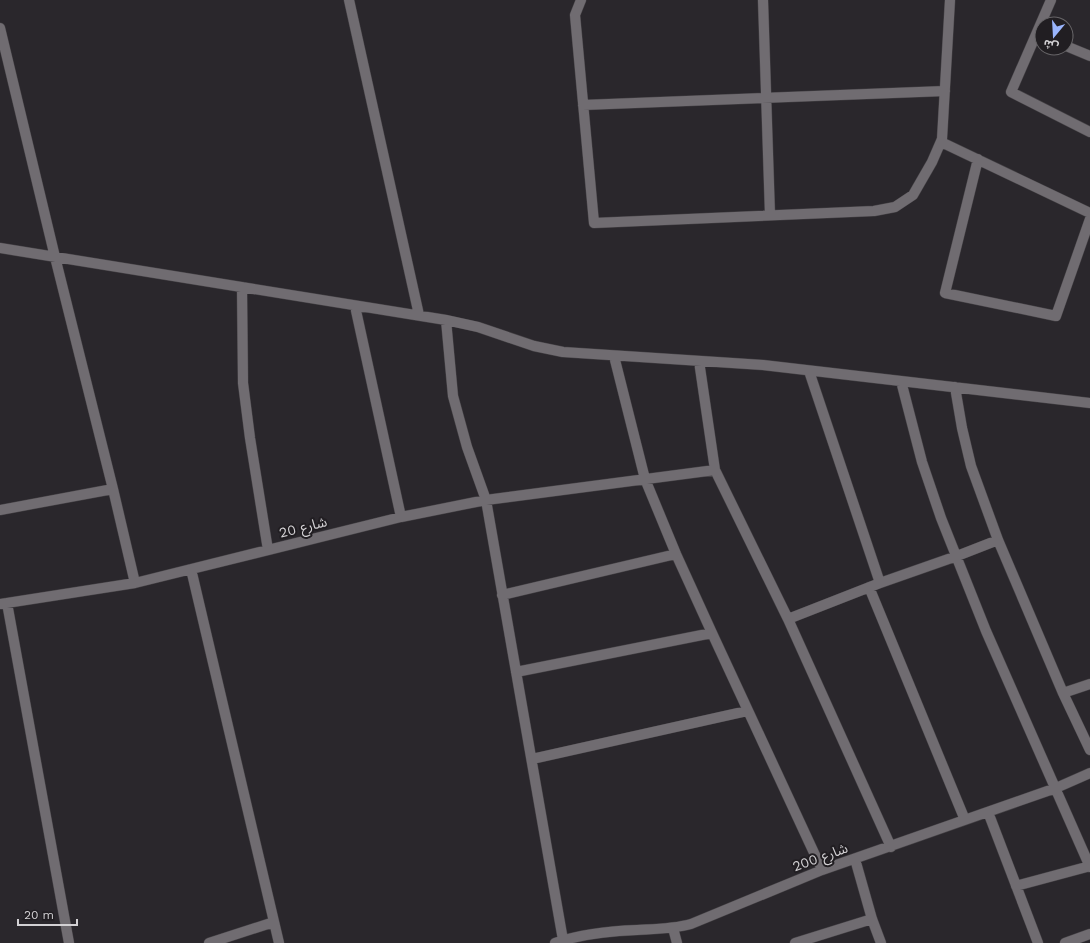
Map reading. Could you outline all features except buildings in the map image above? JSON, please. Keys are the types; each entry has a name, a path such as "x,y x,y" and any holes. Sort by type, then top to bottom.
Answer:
{"street":[{"path":"349,0 419,316"},
{"path":"581,0 575,15 594,223 874,211 896,207 913,195 932,162 941,142 950,0"},
{"path":"763,0 770,215"},
{"path":"1045,16 1051,0"},
{"path":"0,28 135,583"},
{"path":"1034,44 1011,92 1090,132"},
{"path":"1074,49 1090,56"},
{"path":"583,105 945,91"},
{"path":"941,142 1090,213"},
{"path":"978,159 945,293 1056,316 1090,219"},
{"path":"0,248 446,320 478,327 534,346 563,352 763,365 1090,403"},
{"path":"242,287 244,390 268,550"},
{"path":"355,306 401,517"},
{"path":"446,320 453,396 467,447 486,500 532,759 559,942"},
{"path":"614,356 645,479 676,554 747,711 822,870"},
{"path":"699,362 715,470 788,618 891,847"},
{"path":"809,371 880,583"},
{"path":"900,381 922,462 941,518 986,631 1090,866 1016,886"},
{"path":"955,387 962,428 972,466 998,540 1063,693 1090,750"},
{"name":"شارع 20","path":"4,603 135,583 401,517 486,500 715,470"},
{"path":"0,510 113,489"},
{"path":"788,618 998,540"},
{"path":"502,595 676,554"},
{"path":"191,569 279,943"},
{"path":"869,587 965,820"},
{"path":"4,603 69,943"},
{"path":"516,672 712,633"},
{"path":"1063,693 1090,684"},
{"path":"532,759 747,711"},
{"name":"شارع 200","path":"559,942 596,933 673,928 691,924 822,870 1056,788 1090,773"},
{"path":"988,812 1038,943"},
{"path":"854,859 880,943"},
{"path":"795,943 872,919"},
{"path":"209,943 274,922"},
{"path":"673,928 677,943"},
{"path":"1065,943 1090,934"}]}
